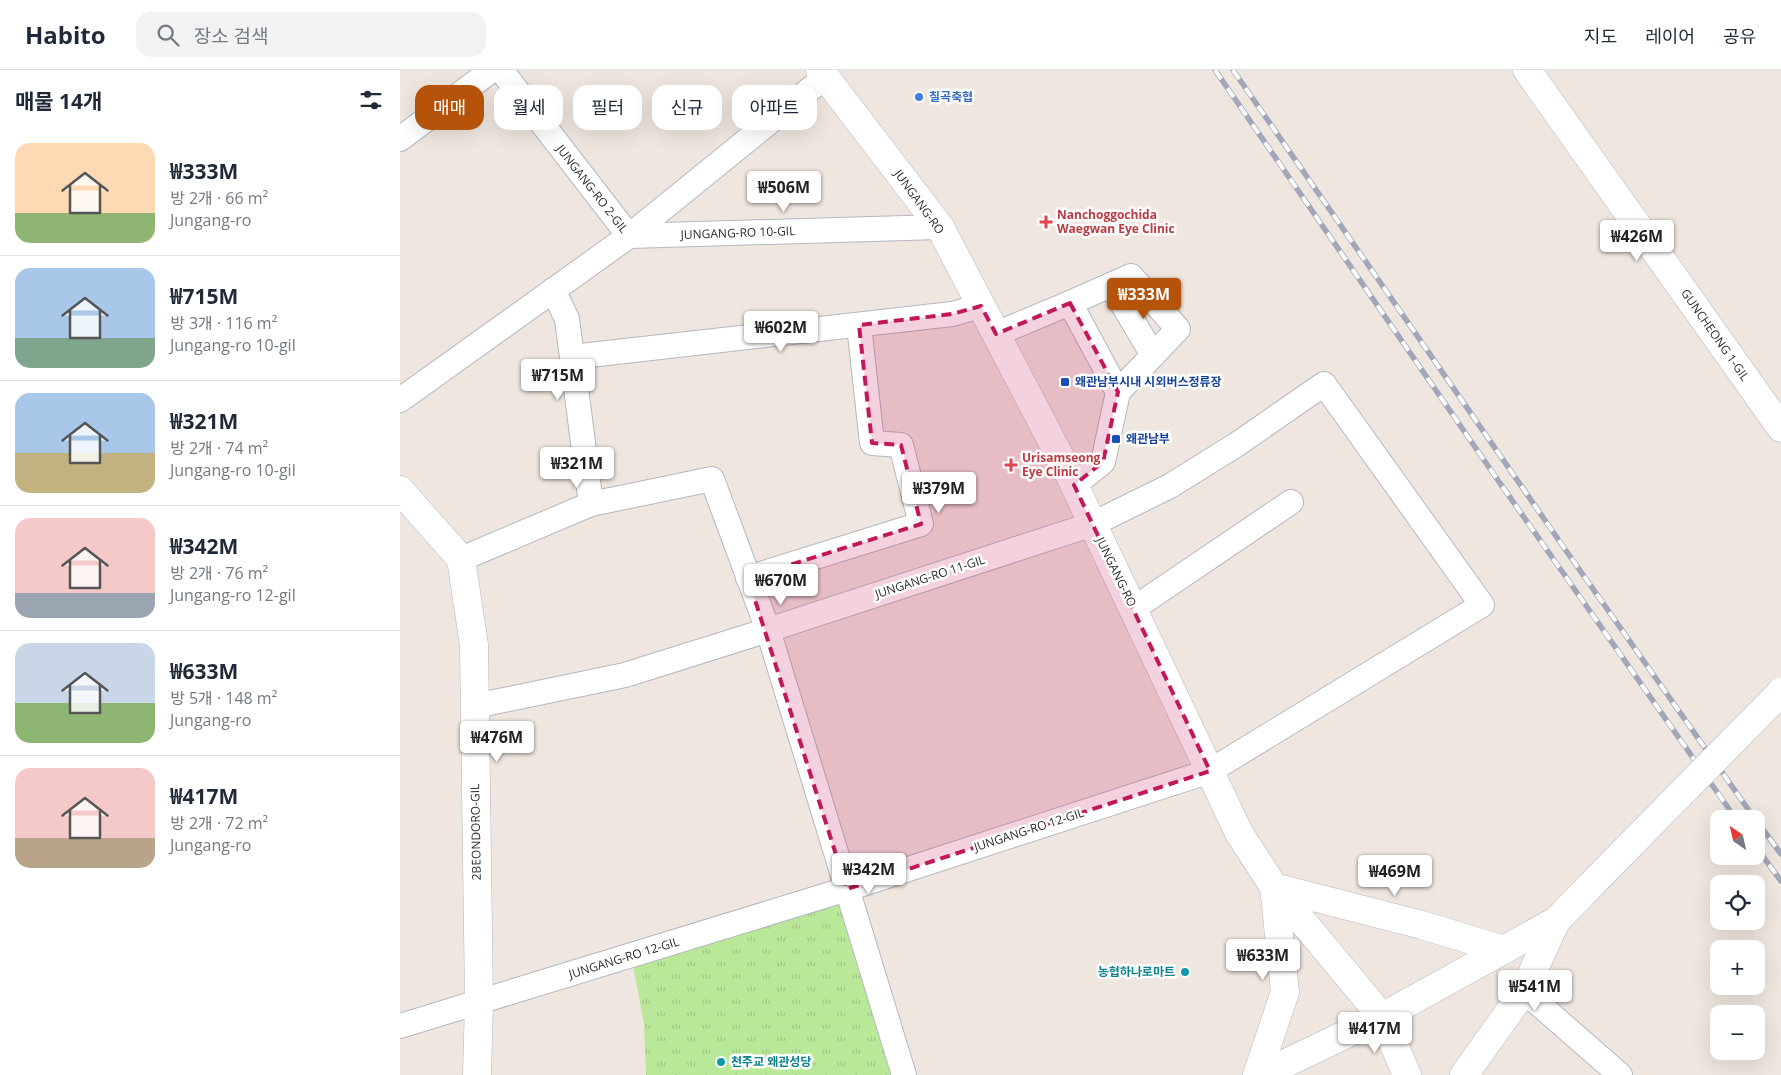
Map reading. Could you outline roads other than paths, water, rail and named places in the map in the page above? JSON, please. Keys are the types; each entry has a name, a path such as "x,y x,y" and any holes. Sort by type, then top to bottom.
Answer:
{"street":[{"path":"400,139 492,70"},
{"name":"JUNGANG-RO 2-GIL","path":"501,70 629,236"},
{"name":"GUNCHEONG 1-GIL","path":"1527,70 1781,428"},
{"path":"400,400 629,236 823,73"},
{"name":"JUNGANG-RO","path":"823,73 940,227 1074,485 1239,834 1274,887 1382,1016 1407,1075"},
{"name":"JUNGANG-RO 10-GIL","path":"629,236 940,227"},
{"path":"996,334 1131,276 1178,329 1118,392 1103,462 1074,485"},
{"path":"1111,285 1153,356"},
{"path":"554,290 567,319 591,504"},
{"path":"1070,303 1118,392"},
{"path":"572,357 952,314 981,306"},
{"path":"748,578 922,524 901,445 872,443 859,324"},
{"name":"JUNGANG-RO 11-GIL","path":"475,706 625,675 1093,524 1170,486 1236,445 1324,384 1482,605 1210,771"},
{"path":"400,490 461,560 591,504 712,479 768,630 904,1075"},
{"path":"1133,609 1290,502"},
{"name":"2BEONDORO-GIL","path":"461,560 474,645 479,1002 477,1075"},
{"path":"1261,1075 1382,1016 1556,921 1781,692"},
{"name":"JUNGANG-RO 12-GIL","path":"400,1026 847,889 1210,771"},
{"path":"1257,1075 1286,992 1274,887 1422,925 1504,950"},
{"path":"1464,1075 1524,991 1556,921"},
{"path":"1524,991 1620,1075"}],"railway":[{"path":"1215,70 1495,476 1730,810"},
{"path":"1233,70 1567,552 1749,810"},
{"path":"1765,832 1781,854"},
{"path":"1765,859 1781,881"}],"place":[{"name":"칠곡축협","path":"919,97"},
{"name":"Nanchoggochida Waegwan Eye Clinic","path":"1046,222"},
{"name":"왜관남부시내 시외버스정류장","path":"1065,382"},
{"name":"왜관남부","path":"1116,439"},
{"name":"Urisamseong Eye Clinic","path":"1011,465"},
{"name":"농협하나로마트","path":"1185,972"},
{"name":"천주교 왜관성당","path":"721,1062"}]}
